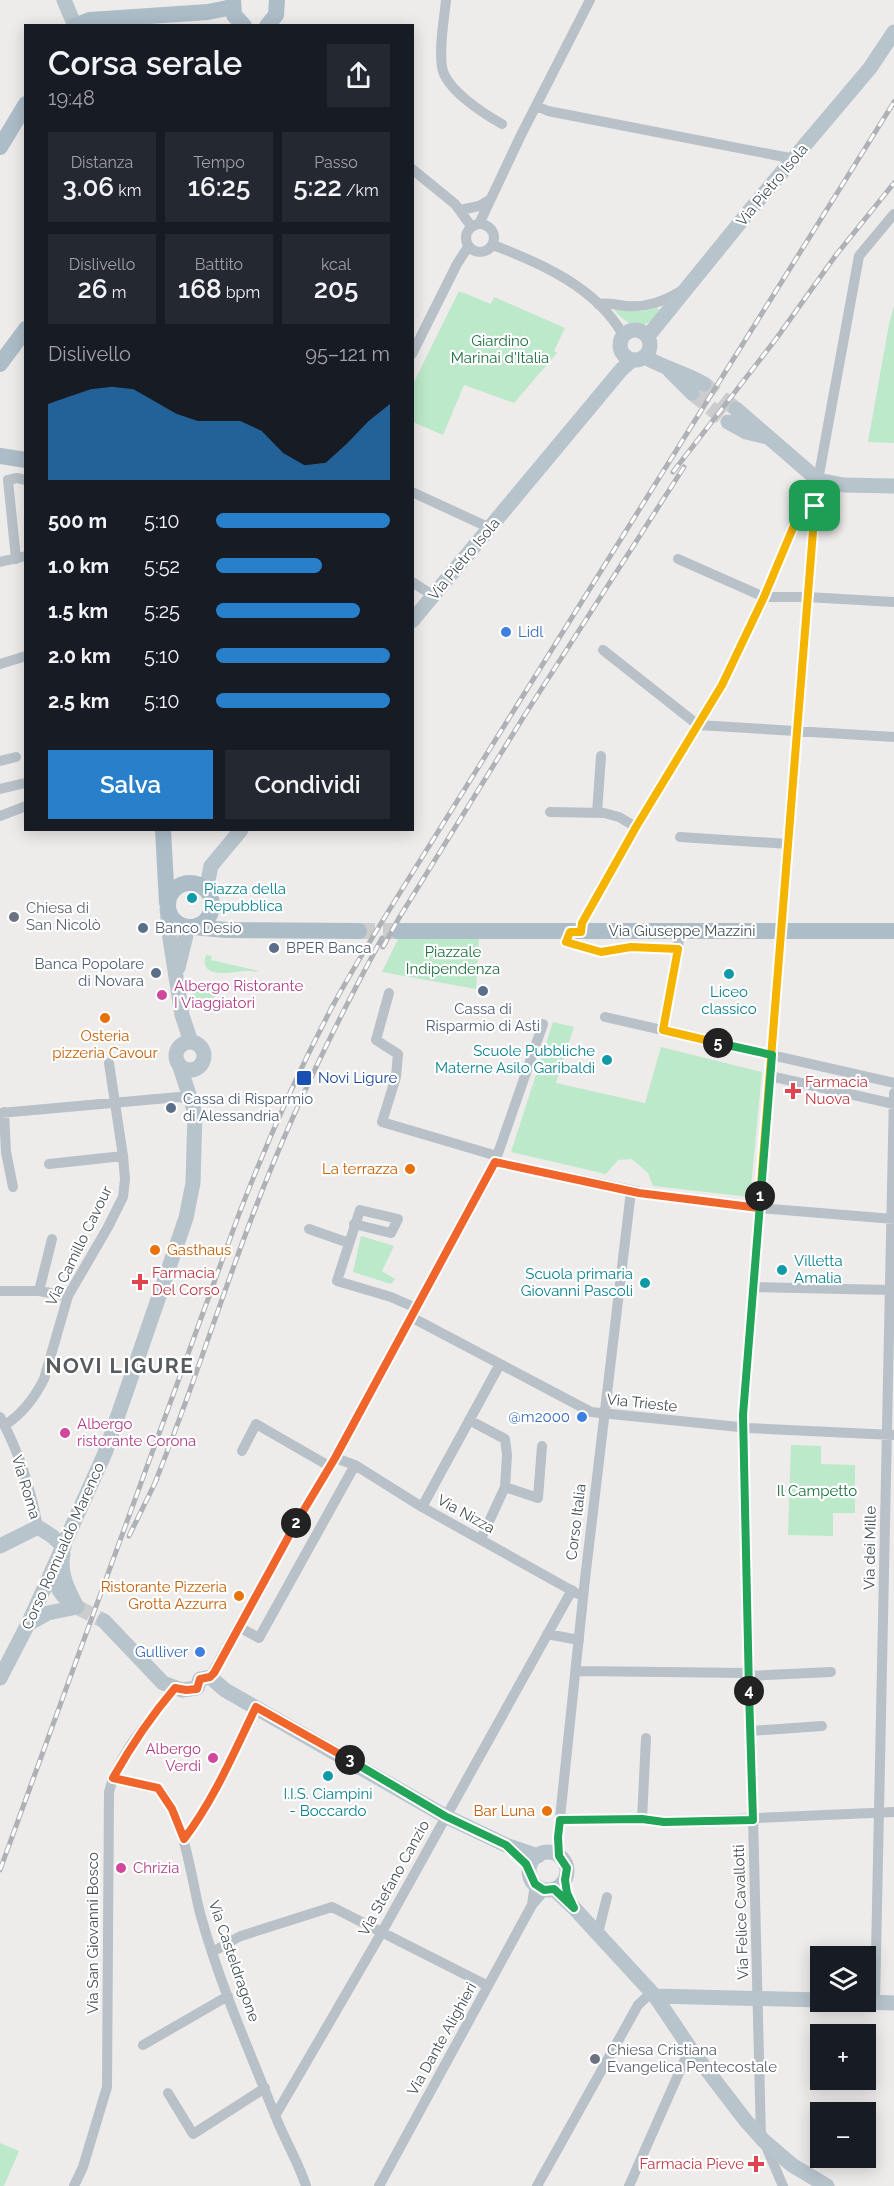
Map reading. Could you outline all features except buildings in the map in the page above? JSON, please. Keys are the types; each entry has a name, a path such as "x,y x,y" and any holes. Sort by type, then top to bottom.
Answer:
{"main road":[{"path":"80,24 90,20 208,12 236,16"},
{"path":"0,147 24,107"},
{"path":"0,364 24,332"},
{"path":"0,456 24,460"},
{"path":"164,831 170,861 187,883"},
{"path":"164,831 167,906 177,924 234,929 359,931"},
{"path":"167,906 169,897 176,887 187,883 197,884 206,890 212,900 211,912 206,920 191,927"},
{"path":"211,912 220,922 234,929"},
{"name":"Via Giuseppe Mazzini","path":"398,931 573,935 782,930 894,931"}],"street":[{"path":"64,0 74,24"},
{"path":"446,0 442,54 442,68 446,79 480,112 502,124"},
{"path":"414,350 457,264 468,248 465,236 475,225 491,199 590,0"},
{"name":"Via Pietro Isola","path":"648,336 870,68 894,32"},
{"path":"536,106 548,111 795,159"},
{"path":"414,171 475,225 489,227 492,231 494,235 492,245 487,251 479,253 468,248"},
{"path":"460,210 479,206 491,199"},
{"name":"Via Felice Cavallotti","path":"763,2139 748,1675 743,1427 818,480 856,266 859,256 894,214"},
{"path":"492,245 537,263 577,288 598,304 617,326 622,336"},
{"path":"598,304 608,302 628,306 645,305 663,301 687,288"},
{"path":"638,359 650,347 648,336 644,332 632,329 620,340 623,355 670,371 698,388"},
{"name":"Via Pietro Isola","path":"414,619 621,370 638,359"},
{"path":"732,415 770,437 818,480 844,484 894,486"},
{"path":"0,562 21,558 5,506 8,480 24,480"},
{"path":"414,493 490,528"},
{"path":"663,1030 678,944 631,947 601,952 573,935 731,667 764,597 803,504 815,506"},
{"path":"678,559 764,597 894,602"},
{"path":"414,583 434,596"},
{"path":"603,650 698,725 894,737"},
{"path":"0,664 24,658"},
{"path":"597,813 601,756"},
{"path":"0,761 16,757"},
{"path":"0,789 24,783"},
{"path":"0,816 24,807"},
{"path":"550,812 597,813 619,817 636,827"},
{"path":"206,890 211,866 240,831"},
{"path":"680,837 789,844"},
{"path":"167,906 169,936 185,1045 177,1056 179,1064 187,1070 196,1068 203,1062 204,1053 200,1046 185,1045"},
{"path":"176,974 191,927"},
{"path":"389,993 376,1040 398,1054 398,1067 382,1122 496,1159 631,1191 759,1208 893,1219"},
{"path":"605,1017 894,1082"},
{"path":"104,1621 155,1676 173,1691 197,1689 205,1695 213,1684 239,1627 414,1313 496,1159 543,1024"},
{"name":"Via Camillo Cavour","path":"2,1425 30,1402 44,1379 68,1296 123,1197 125,1179 123,1156 108,1063"},
{"name":"Corso Romualdo Marenco","path":"0,1678 28,1624 105,1453 186,1218 193,1183 195,1113 179,1064"},
{"name":"Corso Romualdo Marenco","path":"190,1099 196,1068"},
{"path":"770,1076 894,1104"},
{"name":"Via dei Mille","path":"876,1955 890,1435 894,1082"},
{"path":"13,1187 6,1152 2,1112 179,1097 190,1099"},
{"path":"48,1164 123,1156"},
{"name":"Corso Italia","path":"559,1856 558,1837 583,1596 631,1191"},
{"path":"309,1229 349,1243 354,1224"},
{"path":"39,1291 52,1239"},
{"name":"Via Trieste","path":"349,1243 337,1281 391,1297 500,1364 583,1410 743,1427 890,1435"},
{"path":"753,1287 890,1290"},
{"path":"0,1291 39,1291 68,1296"},
{"path":"422,1507 500,1364"},
{"path":"469,1420 505,1439 507,1455 505,1487 481,1539"},
{"name":"Via Nizza","path":"242,1451 256,1424 332,1462 355,1465 422,1507 583,1596"},
{"name":"Via Roma","path":"2,1425 33,1502 38,1527 64,1546"},
{"path":"505,1487 538,1498 542,1446"},
{"path":"239,1627 259,1638 355,1465"},
{"path":"0,1546 38,1527"},
{"path":"64,1546 61,1563 64,1578 76,1607"},
{"path":"53,1570 63,1597 76,1607"},
{"name":"Via Stefano Canzio","path":"275,2116 382,1932 572,1590"},
{"path":"28,1624 48,1613 76,1607"},
{"path":"547,1634 579,1640"},
{"path":"882,1666 894,1666"},
{"path":"576,1671 748,1675 831,1672"},
{"path":"213,1684 445,1816 506,1845 538,1856"},
{"name":"Via San Giovanni Bosco","path":"74,2186 86,2157 107,2087 109,1792 113,1778 132,1744 156,1710 173,1691"},
{"path":"184,1839 222,1775 256,1707"},
{"path":"750,1731 822,1726"},
{"path":"642,1819 646,1738"},
{"name":"Via Casteldragone","path":"113,1778 158,1788 172,1809 184,1839 192,1884 212,1952 275,2116 300,2167 306,2186"},
{"path":"560,1820 642,1819 664,1822 753,1820 894,1812"},
{"path":"506,1845 574,1908 654,1994 690,2048 746,2121 792,2165 822,2185"},
{"path":"549,1852 559,1856 567,1868 545,1883 532,1863 538,1856 549,1852"},
{"name":"Via Dante Alighieri","path":"379,2186 545,1883"},
{"path":"598,1933 607,1897"},
{"path":"212,1952 224,1946 228,1941 332,1907 488,1986"},
{"path":"537,2186 638,2005 654,1994 810,2000"},
{"path":"143,2045 228,1996"},
{"path":"876,2002 894,2003"},
{"path":"629,2186 690,2048"},
{"path":"168,2093 193,2134 265,2088"},
{"path":"763,2139 783,2186"}],"green space":[{"name":"Giardino Marinai d'Italia","path":"459,291 491,304 494,297 565,328 554,351 557,353 514,403 464,385 443,435 414,422 414,382"},
{"path":"894,306 894,443 868,442 889,324"},
{"path":"616,308 641,311 657,308 662,312 644,325 638,325 627,322 615,311"},
{"name":"Piazzale Indipendenza","path":"400,935 479,938 476,989 382,972"},
{"path":"206,955 212,956 211,960 259,971 217,973 207,968"},
{"path":"195,985 215,995 209,1008 194,1010 192,986"},
{"path":"553,1022 574,1027 556,1083 645,1103 661,1047 762,1072 750,1197 653,1186 648,1173 632,1159 618,1160 606,1174 511,1152"},
{"path":"361,1236 394,1246 382,1271 395,1279 391,1284 353,1272"},
{"name":"Il Campetto","path":"791,1445 821,1446 821,1464 855,1465 855,1513 833,1513 833,1536 788,1535"},
{"path":"0,2143 19,2151 4,2186 0,2186"}],"tunnel":[{"path":"704,384 736,409"},
{"path":"692,393 728,422"},
{"path":"359,931 398,931"},
{"path":"77,1607 104,1621"}],"railway":[{"path":"0,1870 239,1214 282,1110 318,1034 387,914 894,102"},
{"path":"673,472 776,339 836,255 894,183"},
{"path":"383,947 526,713 684,467"},
{"path":"154,1485 266,1181 296,1110 382,938"},
{"path":"129,1536 157,1479"}],"place":[{"name":"Lidl","path":"506,632"},
{"name":"Piazza della Repubblica","path":"192,898"},
{"name":"Chiesa di San Nicolò","path":"14,917"},
{"name":"Banco Desio","path":"143,928"},
{"name":"BPER Banca","path":"274,948"},
{"name":"Banca Popolare di Novara","path":"156,973"},
{"name":"Liceo classico","path":"729,974"},
{"name":"Cassa di Risparmio di Asti","path":"483,991"},
{"name":"Albergo Ristorante I Viaggiatori","path":"162,995"},
{"name":"Osteria pizzeria Cavour","path":"105,1018"},
{"name":"Scuole Pubbliche Materne Asilo Garibaldi","path":"607,1060"},
{"name":"Novi Ligure","path":"304,1078"},
{"name":"Farmacia Nuova","path":"793,1091"},
{"name":"Cassa di Risparmio di Alessandria","path":"171,1108"},
{"name":"La terrazza","path":"410,1169"},
{"name":"Gasthaus","path":"155,1250"},
{"name":"Villetta Amalia","path":"782,1270"},
{"name":"Farmacia Del Corso","path":"140,1282"},
{"name":"Scuola primaria Giovanni Pascoli","path":"645,1283"},
{"name":"@m2000","path":"582,1417"},
{"name":"Albergo ristorante Corona","path":"65,1433"},
{"name":"Ristorante Pizzeria Grotta Azzurra","path":"239,1596"},
{"name":"Gulliver","path":"200,1652"},
{"name":"Albergo Verdi","path":"213,1758"},
{"name":"I.I.S. Ciampini - Boccardo","path":"328,1776"},
{"name":"Bar Luna","path":"547,1811"},
{"name":"Chrizia","path":"121,1868"},
{"name":"Chiesa Cristiana Evangelica Pentecostale","path":"595,2059"},
{"name":"Farmacia Pieve","path":"756,2164"}],"district":[{"name":"NOVI LIGURE","path":"120,1366"}],"route":[{"path":"815,506 797,744 782,921 781,939 759,1208 639,1193 495,1162 335,1458 289,1536 214,1673 210,1677 200,1679 197,1689 175,1688 132,1744 113,1778 158,1788 172,1809 184,1839 222,1775 256,1707 445,1816 506,1845 530,1869 530,1877 539,1888 554,1889 574,1908 567,1893 565,1880 567,1868 559,1856 560,1820 642,1819 664,1822 753,1820 742,1442 772,1055 663,1030 678,949 631,947 601,952 566,942 570,932 581,932 582,923 633,832 722,685 764,597 803,504 815,506"}]}
